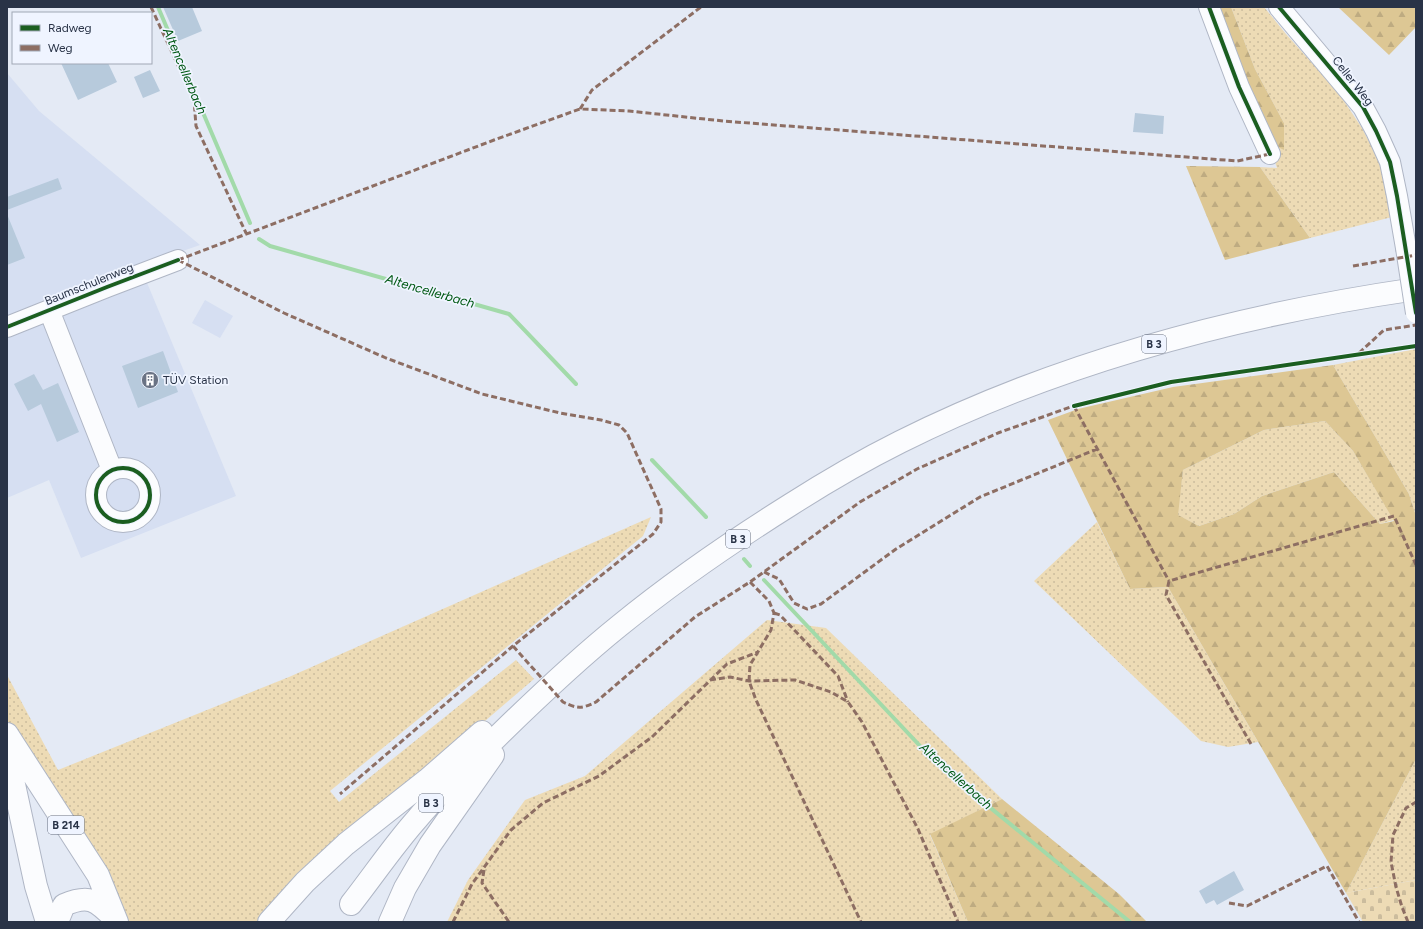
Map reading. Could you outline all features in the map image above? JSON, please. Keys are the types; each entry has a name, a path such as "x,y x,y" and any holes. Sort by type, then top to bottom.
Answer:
{"main road":[{"name":"B 3","path":"351,904 417,818 522,712 571,667 618,626 658,596 763,522 839,474 901,441 967,411 1042,381 1116,355 1188,335 1308,308 1416,289"},
{"path":"269,922 305,882 346,844 427,780 543,675 571,667"},
{"path":"390,922 404,888 430,845 522,712"},
{"name":"B 214","path":"7,734 98,875 117,921"},
{"path":"7,752 36,886 47,922"},
{"path":"57,922 64,905 75,900 88,900 99,903 117,921"}],"street":[{"path":"1209,7 1239,87 1270,154"},
{"name":"Celler Weg","path":"1279,7 1363,106 1390,162 1416,313"},
{"name":"Baumschulenweg","path":"7,327 178,260"},
{"name":"Baumschulenweg","path":"49,310 112,470"}],"shaded area":[{"path":"7,73 39,111 200,245 140,266 236,496 81,558 49,480 7,498"},
{"path":"205,300 233,316 220,338 192,323"}],"green space":[{"path":"1215,7 1231,7 1255,69 1284,123 1284,150 1268,142"},
{"path":"1231,7 1264,7 1338,92 1362,128 1380,163 1392,217 1310,238 1260,167 1277,168 1268,142 1284,149 1284,123 1255,69"},
{"path":"1338,7 1416,7 1416,27 1389,55"},
{"path":"1186,166 1260,167 1310,238 1225,260"},
{"path":"1416,349 1416,516 1409,494 1333,365"},
{"path":"1333,365 1409,494 1416,516 1416,759 1346,893 1168,587 1130,589 1048,420 1078,409 1173,387","holes":["1325,421 1353,451 1394,521 1380,524 1334,472 1262,496 1234,514 1199,526 1178,515 1183,470 1264,430"]},
{"path":"1325,421 1353,451 1394,520 1380,524 1334,472 1262,496 1234,514 1199,526 1177,515 1183,470 1264,430"},
{"path":"651,517 643,536 330,791 339,802 516,660 534,679 421,776 265,922 126,922 102,873 7,721 7,675 58,770 289,677"},
{"path":"1097,522 1130,589 1168,587 1258,742 1228,747 1201,741 1034,581"},
{"path":"767,620 826,628 1002,799 930,835 968,922 447,922 468,880 525,800 585,776"},
{"path":"1416,759 1416,880 1346,893"},
{"path":"1002,799 1119,894 1147,922 968,922 930,834"},
{"path":"1416,880 1416,922 1363,922 1346,893"}],"building":[{"path":"163,7 192,7 202,31 178,41"},
{"path":"61,64 108,64 117,82 78,100"},
{"path":"150,70 160,91 143,98 134,77"},
{"path":"1135,113 1164,116 1163,134 1133,132"},
{"path":"58,178 62,189 7,210 7,197"},
{"path":"7,214 25,258 7,265"},
{"name":"TÜV Station","path":"163,351 178,392 138,408 122,366"},
{"path":"34,374 43,390 58,383 79,432 57,442 41,404 28,411 14,384"},
{"path":"1234,871 1244,890 1217,905 1214,900 1206,904 1199,891"}],"waterway":[{"name":"Altencellerbach","path":"158,7 250,223"},
{"name":"Altencellerbach","path":"259,239 270,246 509,314 576,384"},
{"name":"Altencellerbach","path":"652,460 706,517"},
{"name":"Altencellerbach","path":"744,559 750,566"},
{"name":"Altencellerbach","path":"764,580 938,765 1130,922"}],"marked path":[{"path":"151,7 194,100 196,126 246,233"},
{"path":"580,109 592,90 701,7"},
{"path":"178,260 494,140 580,109 629,111 723,121 1237,161 1270,154"},
{"path":"1353,266 1416,255"},
{"path":"178,260 284,313 386,358 482,394 560,413 601,420 619,425 627,433 661,509 661,522 653,534 513,646 340,794"},
{"path":"1359,353 1384,330 1416,325"},
{"path":"513,646 563,702 572,706 580,707 596,702 695,617 750,582 860,502 917,469 998,433 1076,405"},
{"path":"1074,406 1169,581"},
{"path":"764,572 779,579 794,603 807,609 821,604 896,549 980,497 1097,449"},
{"path":"1251,744 1166,595 1169,581 1394,516 1416,565"},
{"path":"750,582 769,601 774,613 771,630 750,665 749,681 756,700 861,922"},
{"path":"774,613 780,615 838,676 848,702"},
{"path":"453,922 472,884 511,830 543,803 599,776 652,737 727,664 758,652"},
{"path":"710,680 730,677 749,681 795,680 831,692 848,702 862,722 918,829 958,922"},
{"path":"1408,922 1396,887 1391,862 1393,835 1406,808 1416,802"},
{"path":"1229,903 1247,906 1327,866 1359,922"},
{"path":"484,870 482,883 509,922"}],"cycle path":[{"path":"1209,7 1239,87 1270,154"},
{"path":"1279,7 1363,107 1390,162 1416,313"},
{"path":"7,327 178,260"},
{"path":"1074,406 1171,382 1416,346"},
{"path":"118,468 128,468 138,472 146,480 150,490 150,495 150,500 146,510 138,518 128,522 118,522 108,518 100,510 96,500 96,490 100,480 108,472 118,468"}],"place":[{"name":"TÜV Station","path":"150,380"}]}
